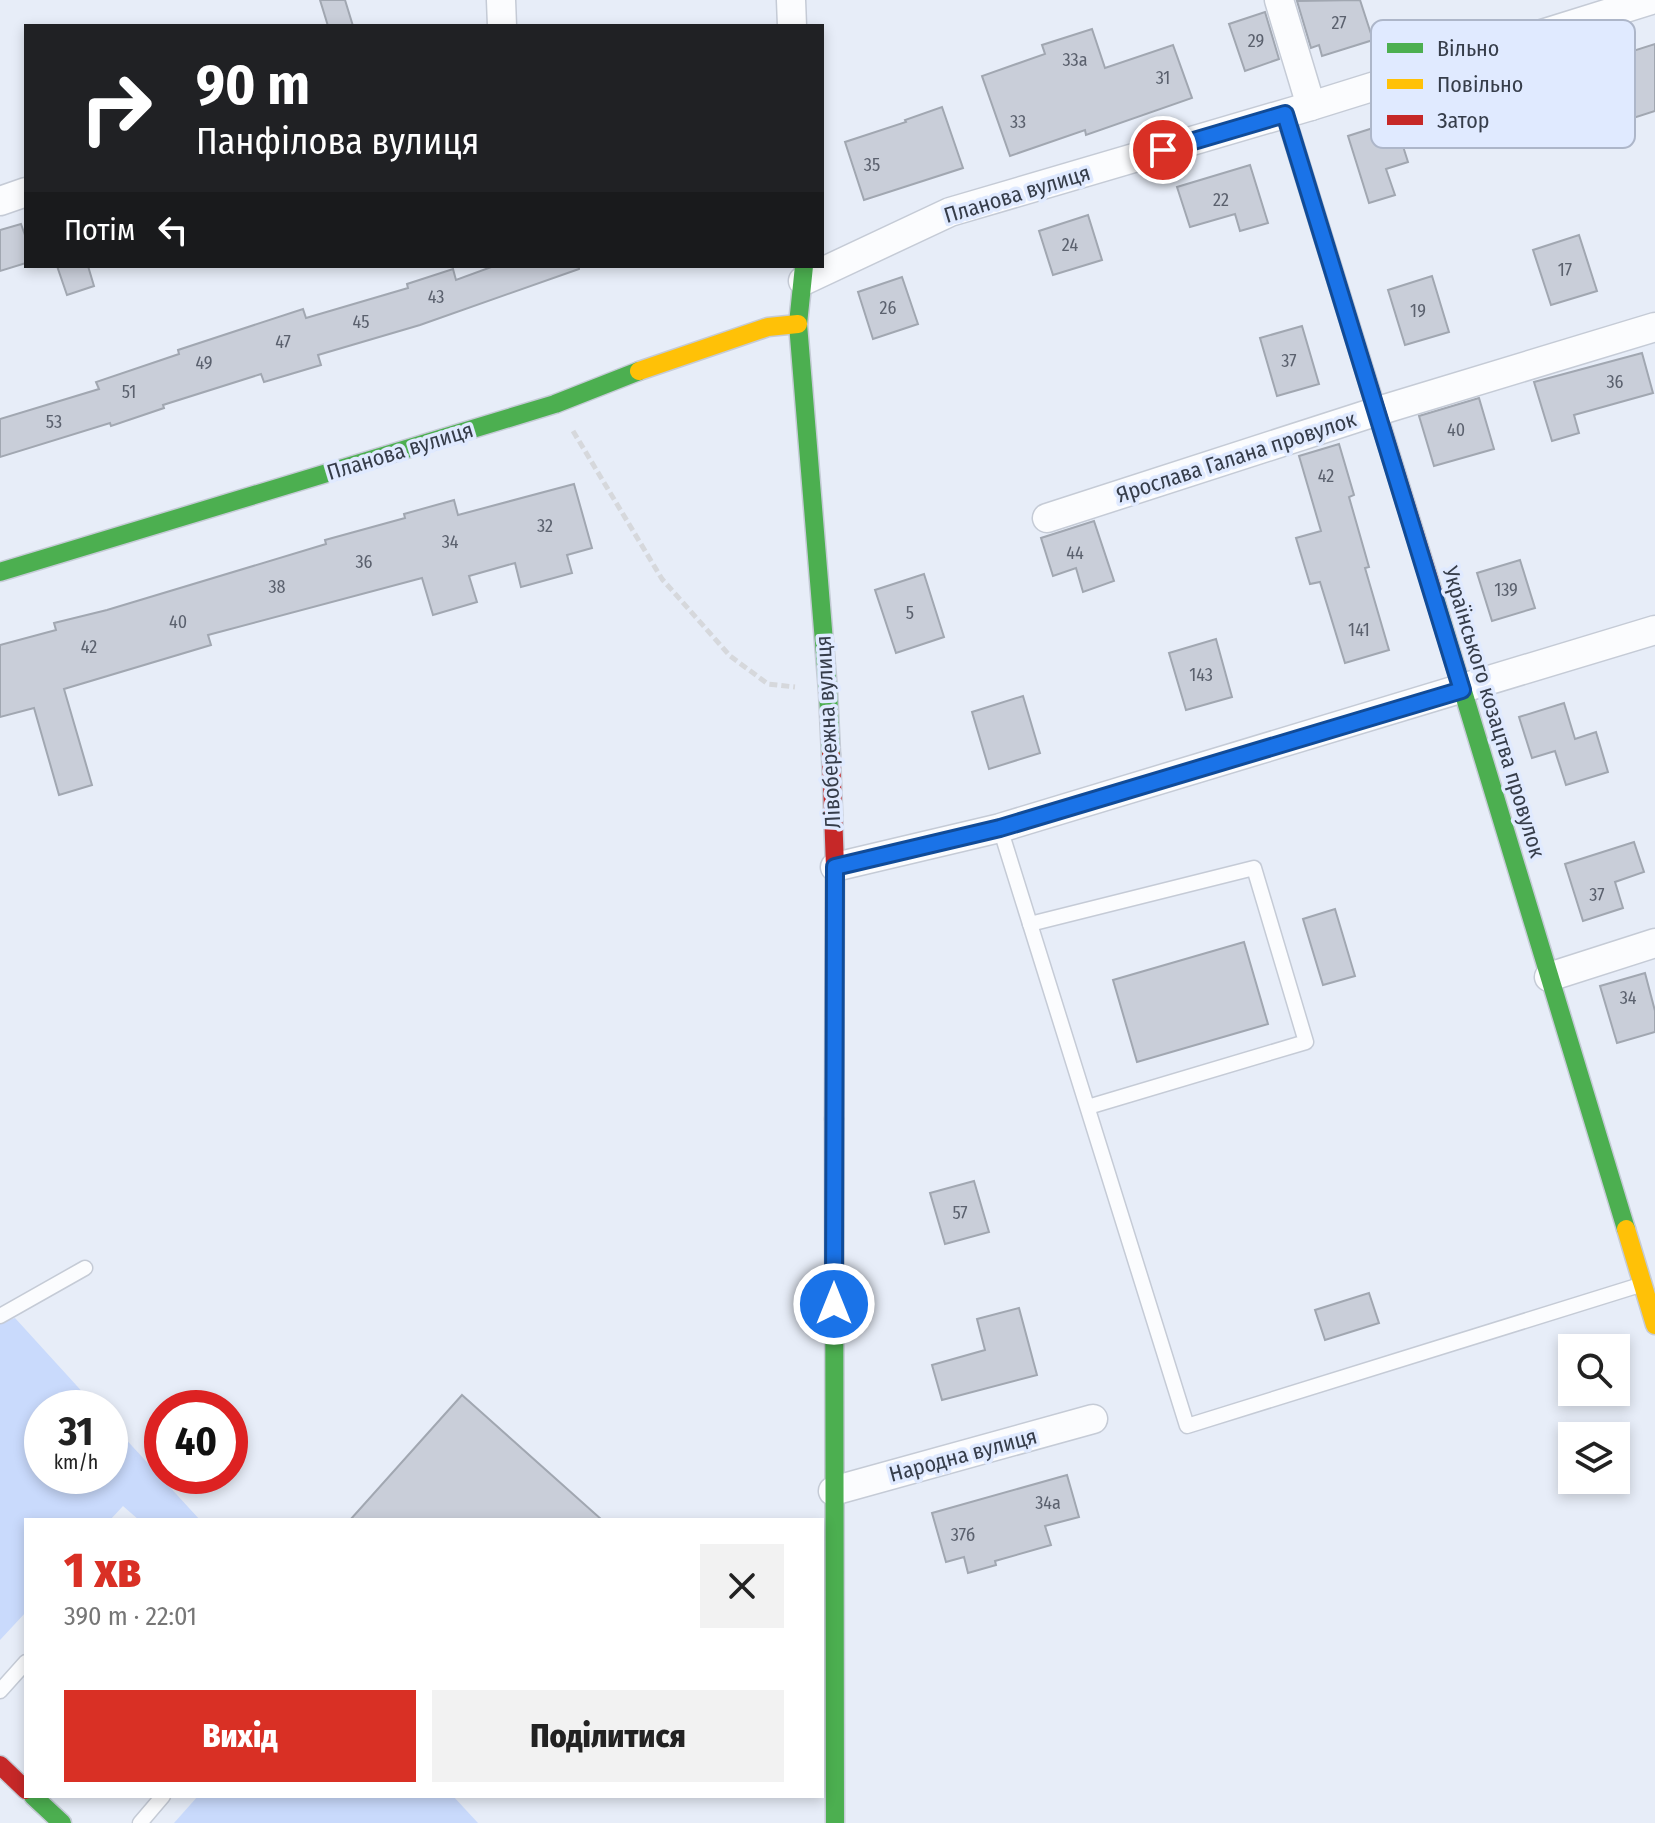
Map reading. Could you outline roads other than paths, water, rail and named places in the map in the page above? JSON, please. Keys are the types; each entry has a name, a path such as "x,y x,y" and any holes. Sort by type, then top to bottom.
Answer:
{"main road":[{"name":"Українського козацтва провулок","path":"1298,110 1378,411 1462,690 1549,977 1644,1253 1643,1284 1655,1325"},
{"name":"Лівобережна вулиця","path":"803,273 798,324 828,691 835,867 835,1823"},
{"name":"Планова вулиця","path":"0,572 555,404 599,385 768,327 798,324"},
{"path":"0,1765 24,1788"},
{"path":"35,1798 62,1823"}],"street":[{"path":"501,0 502,24"},
{"path":"791,0 792,24"},
{"path":"1279,0 1298,110"},
{"name":"Планова вулиця","path":"1587,20 1651,0"},
{"name":"Планова вулиця","path":"824,264 950,212 1371,87"},
{"path":"0,201 24,193"},
{"name":"Ярослава Галана провулок","path":"1047,518 1378,411 1655,327"},
{"path":"835,867 1000,828 1655,630"},
{"path":"1549,977 1655,943"},
{"name":"Народна вулиця","path":"833,1491 1093,1419"}],"lane":[{"path":"1000,828 1187,1426 1643,1284"},
{"path":"1030,924 1254,868 1306,1042 1088,1107"},
{"path":"0,1316 85,1268"},
{"path":"0,1691 24,1664"},
{"path":"140,1823 161,1798"}]}
